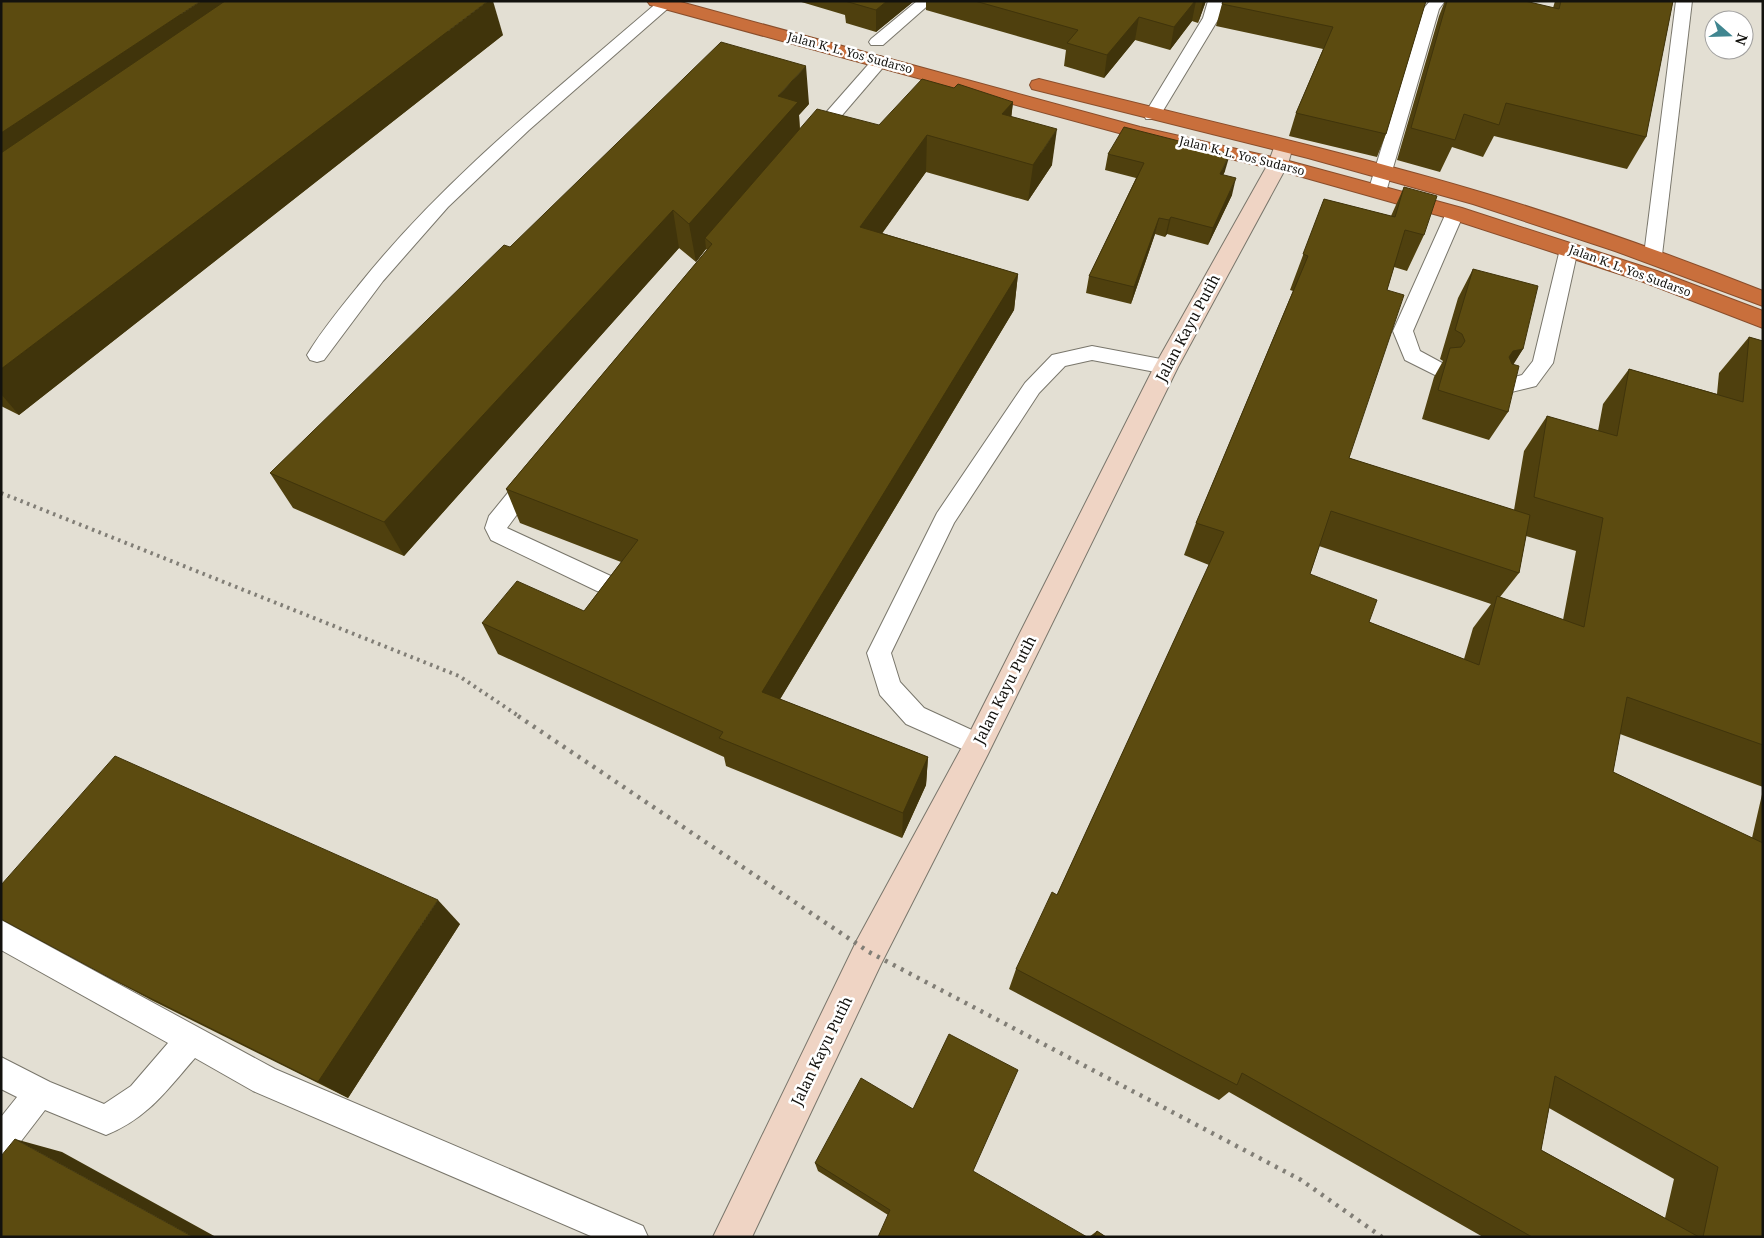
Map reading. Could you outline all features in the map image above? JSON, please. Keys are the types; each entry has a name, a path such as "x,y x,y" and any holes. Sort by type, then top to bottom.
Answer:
{"highway":[{"name":"Jalan K. L. Yos Sudarso","path":"720,1 896,47"},
{"name":"Jalan K. L. Yos Sudarso","path":"660,2 1137,132 1280,155"},
{"name":"Jalan K. L. Yos Sudarso","path":"1020,80 1152,115 1280,155 1381,182 1479,199 1653,256 1763,299"},
{"name":"Jalan K. L. Yos Sudarso","path":"1381,182 1455,213 1649,276 1763,320"}],"street":[{"name":"Jalan Kayu Putih","path":"732,1237 869,952 978,745 1166,367 1280,155"}],"lane":[{"path":"877,42 926,1"},
{"path":"1152,115 1210,18 1216,1"},
{"path":"1381,182 1432,8 1438,1"},
{"path":"1653,256 1684,1"},
{"path":"317,355 363,292 440,204 660,2"},
{"path":"800,154 880,61"},
{"path":"1437,369 1412,355 1403,331 1455,213"},
{"path":"1503,387 1529,381 1543,363 1569,249"},
{"path":"978,745 915,716 890,687 879,653 945,519 1032,388 1059,360 1092,353 1166,367"},
{"path":"541,468 497,522 496,528 499,534 605,584"},
{"path":"1,934 264,1080 632,1237"},
{"path":"1,1072 40,1093 106,1120 142,1097 191,1039"},
{"path":"1,1142 40,1093"}],"building":[{"path":"2,1 201,1 1,133"},
{"path":"225,1 488,1 1,369 1,153"},
{"path":"845,1 887,1 876,10"},
{"path":"975,1 1195,1 1174,27 1139,17 1107,55 1067,43 1078,30"},
{"path":"1223,1 1426,1 1386,134 1296,113 1333,27 1222,4"},
{"path":"1447,1 1525,1 1559,9 1561,1 1673,1 1646,137 1506,103 1499,125 1464,114 1455,140 1411,128"},
{"path":"721,42 806,66 778,96 798,102 689,224 673,210 384,522 270,473 504,245 510,247"},
{"path":"922,79 954,88 958,84 1013,102 1002,114 1057,129 1033,165 927,135 860,227 1018,274 762,692 928,757 903,813 719,738 723,732 482,623 517,581 584,611 638,540 506,489 712,244 705,238 817,109 879,125"},
{"path":"1124,127 1230,154 1220,174 1236,178 1213,228 1171,217 1169,220 1159,218 1134,287 1089,276 1144,163 1108,154"},
{"path":"1404,187 1437,196 1424,235 1405,230 1387,290 1404,295 1349,458 1530,515 1519,573 1331,511 1310,574 1377,600 1369,622 1479,665 1497,596 1584,627 1603,518 1534,497 1547,416 1617,436 1629,369 1743,402 1749,337 1763,341 1763,745 1627,697 1613,772 1763,843 1763,1237 1703,1237 1718,1167 1555,1076 1541,1150 1699,1237 1532,1237 1242,1073 1237,1085 1016,969 1052,892 1057,895 1224,532 1196,523 1308,256 1303,254 1324,199 1395,217"},
{"path":"1473,269 1538,286 1523,349 1513,351 1509,357 1512,364 1519,366 1508,412 1438,390 1450,348 1461,347 1465,341 1462,334 1455,330"},
{"path":"115,756 438,900 318,1082 112,979 1,919 1,885"},
{"path":"949,1034 1018,1070 973,1171 1087,1237 878,1237 890,1210 815,1163 861,1078 913,1109"},
{"path":"15,1139 193,1237 1,1237 1,1156"},
{"path":"1097,1231 1106,1237 1094,1237"}],"railway":[{"path":"1,493 459,676 520,717"},
{"path":"518,716 869,952 1301,1180 1382,1237"}]}
